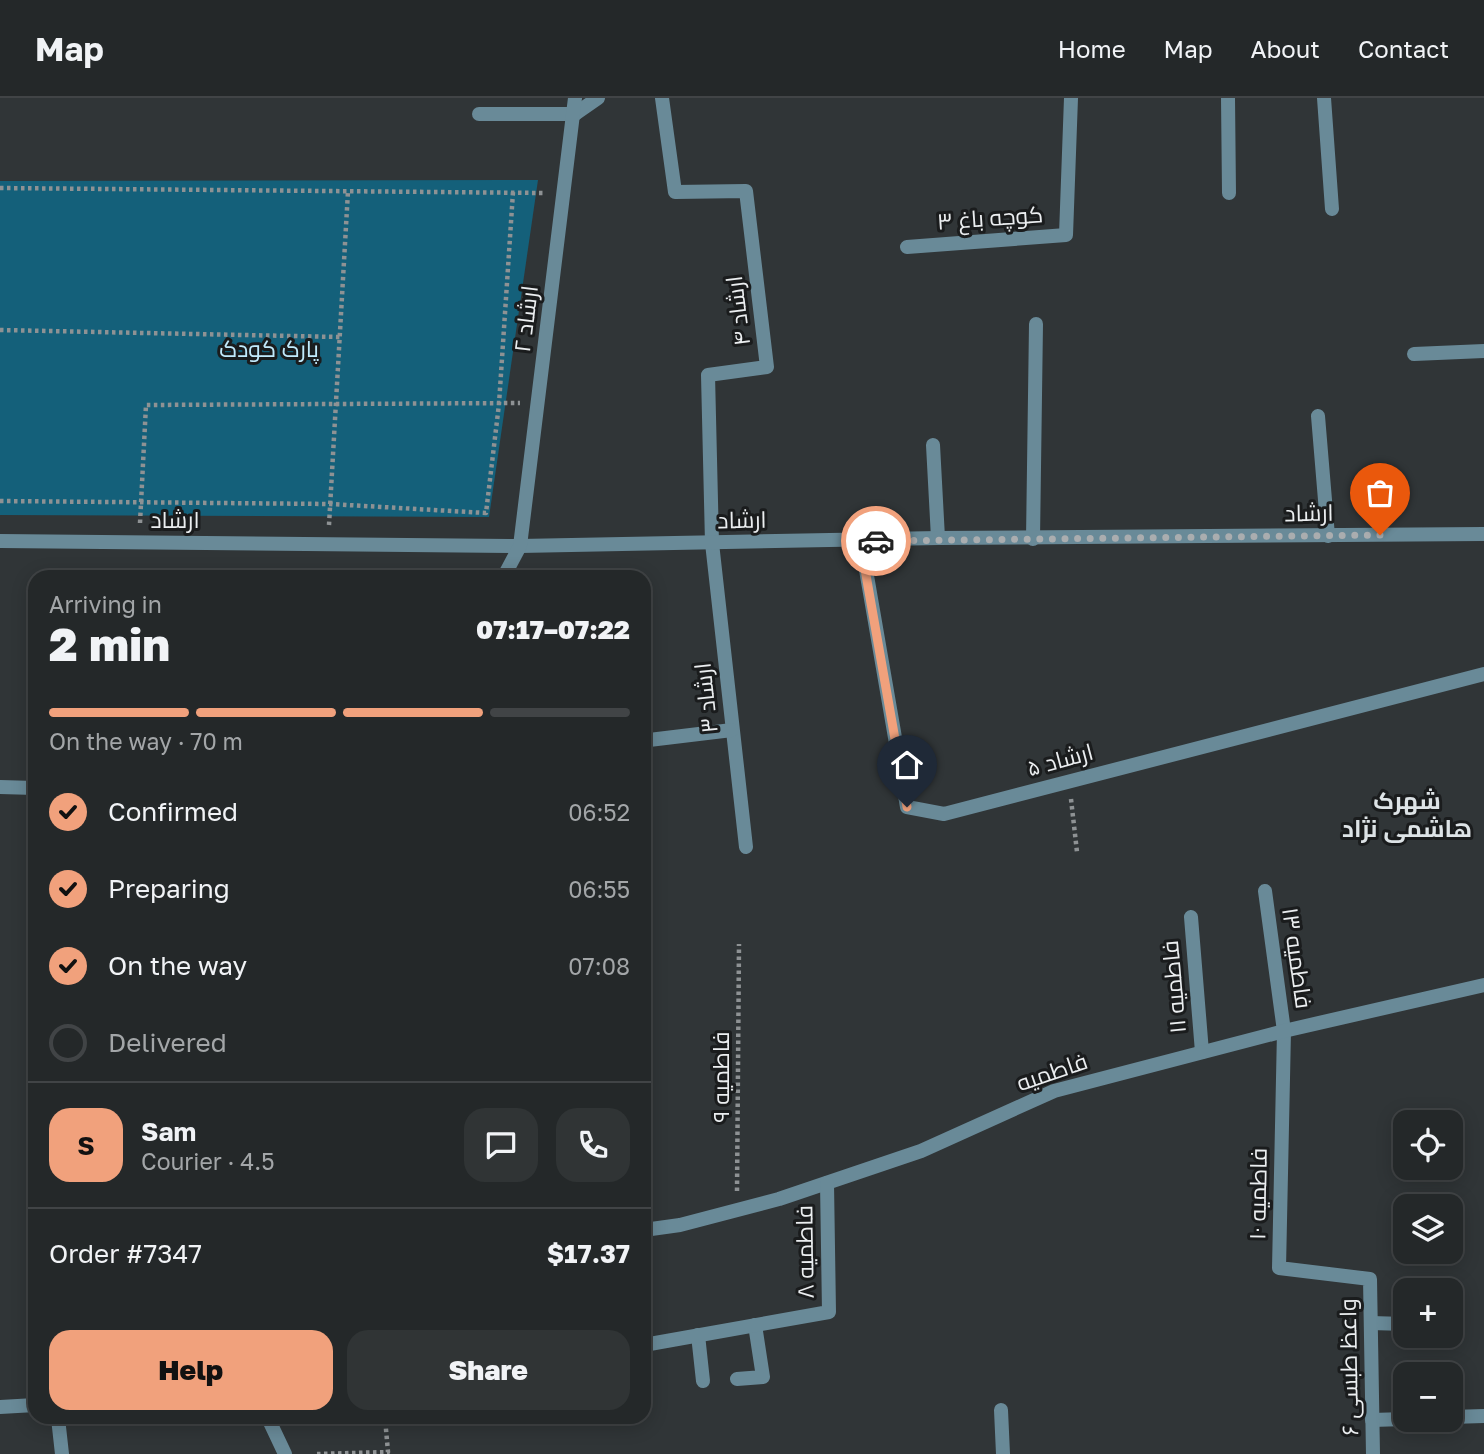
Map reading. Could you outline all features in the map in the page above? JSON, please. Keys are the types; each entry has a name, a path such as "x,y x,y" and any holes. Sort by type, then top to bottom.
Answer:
{"street":[{"name":"ارشاد ۲","path":"520,546 575,98"},
{"path":"479,114 575,114 598,98"},
{"name":"ارشاد ۴","path":"662,98 676,192 746,191 767,367 708,375 712,543"},
{"name":"کوچه باغ ۳","path":"907,247 1066,235 1071,98"},
{"path":"1228,98 1229,192"},
{"path":"1324,98 1332,209"},
{"path":"1033,539 1036,324"},
{"path":"1414,354 1484,351"},
{"path":"1318,416 1328,536"},
{"path":"933,445 938,538"},
{"name":"ارشاد","path":"0,541 520,546 938,538 1484,534"},
{"name":"ارشاد ۵","path":"860,541 907,807 943,814 1473,674 1484,674"},
{"name":"ارشاد ۳","path":"712,543 746,847"},
{"path":"507,570 520,546"},
{"path":"651,740 732,730"},
{"path":"0,787 28,788"},
{"name":"فاطمیه ۱۳","path":"1265,891 1284,1031"},
{"name":"فاطمیه ۱۱","path":"1191,918 1202,1052"},
{"name":"فاطمیه","path":"651,1229 680,1225 737,1210 921,1151 1054,1091 1284,1031 1484,985"},
{"name":"فاطمیه ۱۰","path":"1284,1031 1279,1268 1370,1279"},
{"name":"فاطمیه ۸","path":"651,1344 829,1312 827,1183"},
{"name":"واعظ طبسی ۶","path":"1370,1279 1373,1454"},
{"path":"1371,1323 1393,1324"},
{"path":"737,1380 763,1377 755,1325"},
{"path":"698,1335 703,1381"},
{"path":"0,1406 28,1405"},
{"path":"1001,1410 1003,1454"},
{"path":"1463,1417 1484,1416"},
{"path":"1372,1420 1393,1419"},
{"path":"59,1424 62,1454"},
{"path":"271,1424 285,1454"}],"path":[{"path":"0,188 565,193"},
{"path":"327,544 348,191"},
{"path":"0,501 330,504 486,513 499,404 513,192"},
{"path":"0,330 340,337"},
{"path":"139,543 146,405 538,403"},
{"path":"1069,781 1077,852"},
{"name":"فاطمیه ۹","path":"737,1210 739,944"},
{"path":"317,1454 388,1452 386,1424"}],"green space":[{"name":"پارک کودک","path":"538,180 489,517 0,515 0,181"}],"way so far":[{"path":"876,541 938,538 1380,535"}],"district":[{"name":"شهرک هاشمی نژاد","path":"1407,815"}],"route":[{"path":"876,541 860,541 907,807"}]}
